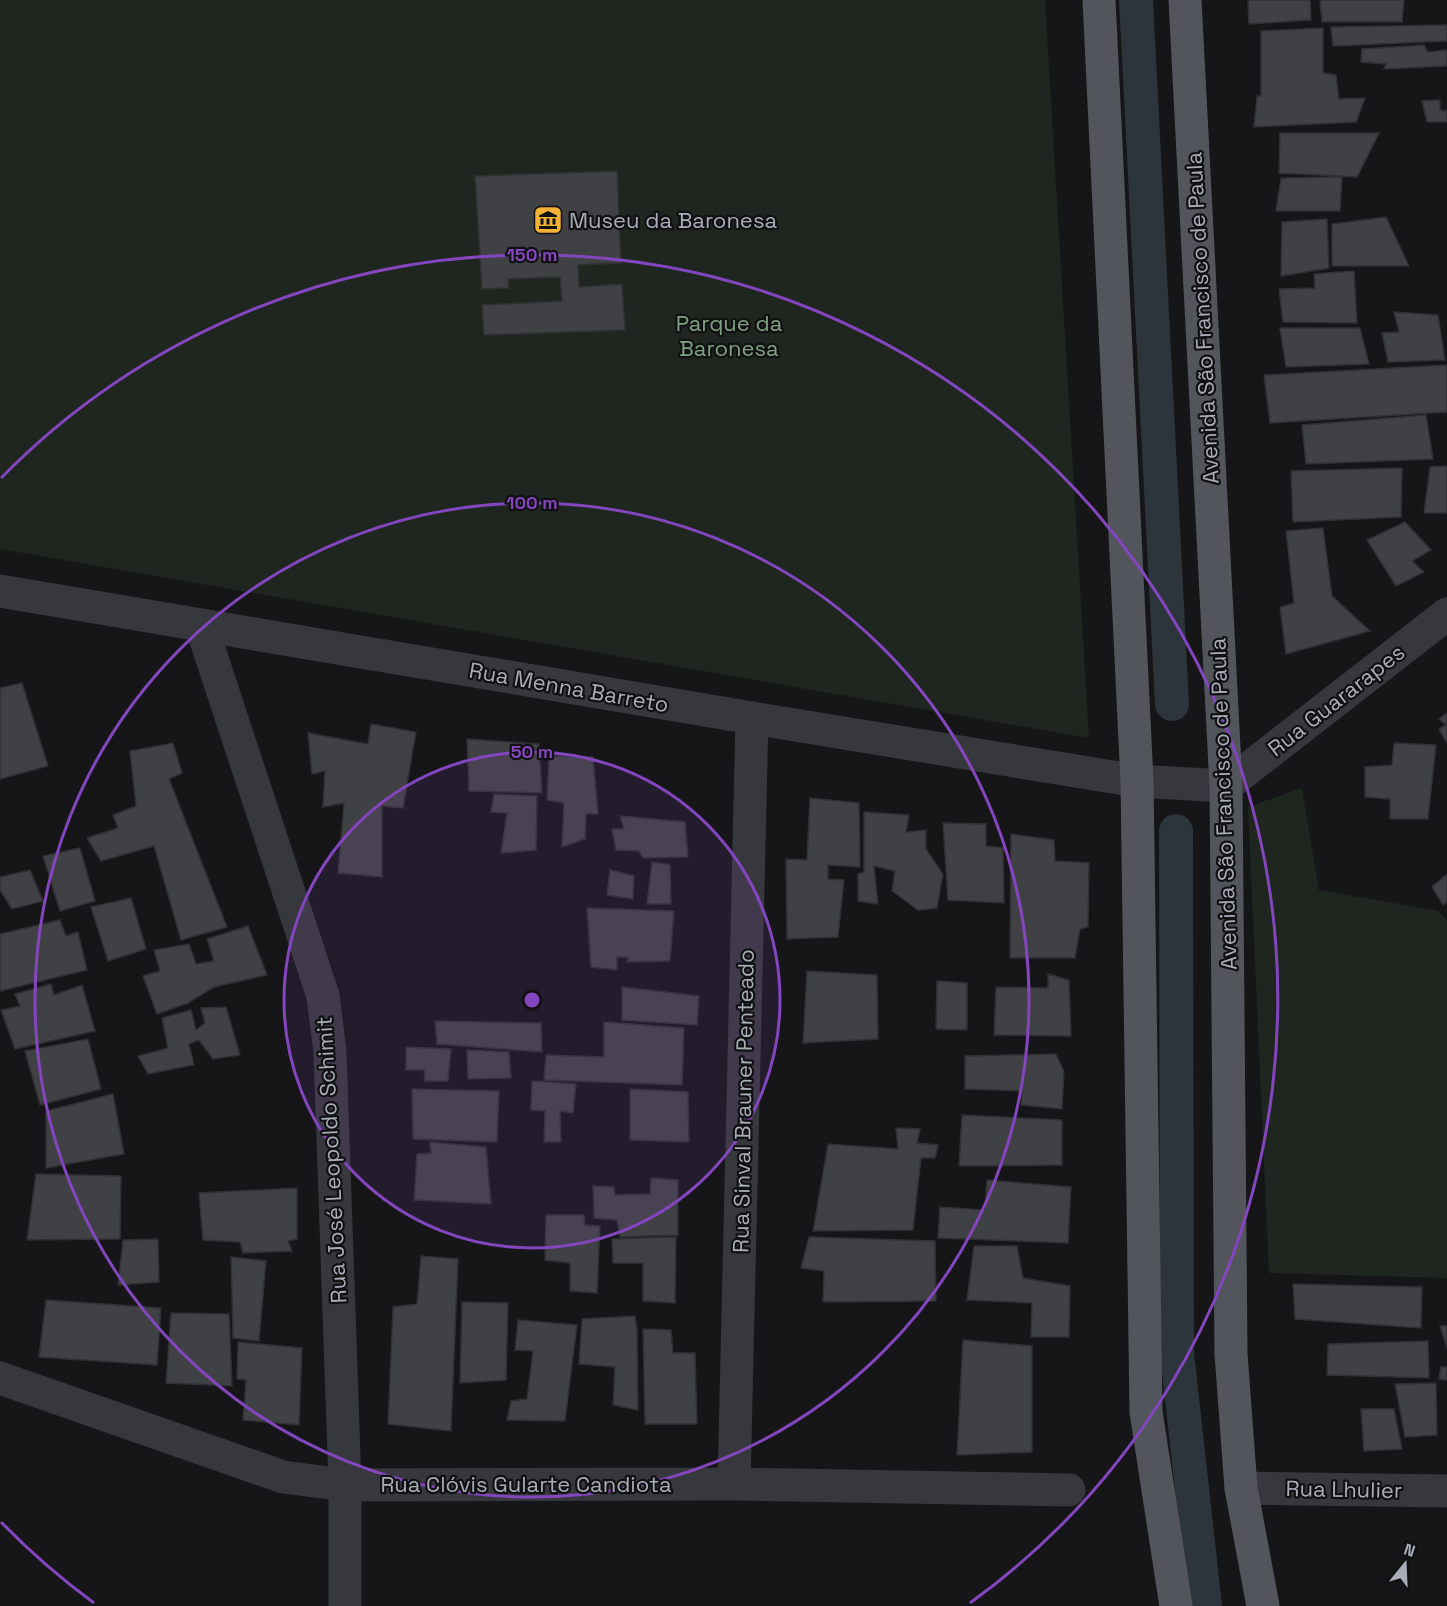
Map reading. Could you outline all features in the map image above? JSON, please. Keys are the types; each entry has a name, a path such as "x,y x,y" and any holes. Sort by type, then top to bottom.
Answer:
{"main road":[{"path":"1099,0 1137,781 1146,1412 1176,1606"},
{"name":"Avenida São Francisco de Paula","path":"1185,0 1226,786 1231,1354 1241,1488 1263,1606"}],"street":[{"name":"Rua Menna Barreto","path":"0,591 1137,781 1226,786"},
{"name":"Rua Guararapes","path":"1226,786 1447,614"},
{"name":"Rua José Leopoldo Schimit","path":"201,625 323,996 330,1052 345,1485 345,1606"},
{"name":"Rua Sinval Brauner Penteado","path":"734,1484 752,718"},
{"name":"Rua Clóvis Gularte Candiota","path":"0,1378 283,1477 345,1485 734,1484 1069,1490"},
{"name":"Rua Lhulier","path":"1241,1488 1447,1491"}],"green space":[{"name":"Parque da Baronesa","path":"0,0 1045,0 1089,738 0,549"},
{"path":"1302,788 1319,890 1439,911 1447,921 1447,1278 1269,1273 1248,807"}],"building":[{"path":"1248,0 1310,0 1311,20 1249,24"},
{"path":"1320,0 1404,0 1402,22 1322,22"},
{"path":"1447,25 1447,41 1333,46 1331,27"},
{"path":"1323,28 1323,73 1336,75 1339,99 1365,98 1356,122 1254,127 1257,96 1261,96 1261,31"},
{"path":"1424,45 1428,52 1447,50 1447,66 1384,69 1386,64 1361,62 1362,49"},
{"path":"1440,100 1440,110 1447,111 1447,122 1427,122 1422,101"},
{"path":"1280,133 1379,133 1357,177 1279,173"},
{"name":"Museu da Baronesa","path":"617,171 621,263 578,265 579,287 622,284 625,330 484,335 482,305 562,301 560,277 508,279 509,288 482,289 475,176"},
{"path":"1342,177 1340,211 1276,211 1281,178"},
{"path":"1386,217 1409,266 1332,266 1332,224"},
{"path":"1327,219 1329,268 1281,276 1282,222"},
{"path":"1354,271 1357,323 1283,322 1279,289 1315,288 1314,274"},
{"path":"1394,312 1438,315 1445,360 1388,362 1382,333 1399,332"},
{"path":"1280,328 1360,328 1369,364 1286,367"},
{"path":"1447,365 1447,412 1270,423 1264,375"},
{"path":"1426,415 1433,459 1306,464 1302,425"},
{"path":"1447,466 1447,513 1424,513 1430,467"},
{"path":"1402,468 1401,517 1293,522 1291,471"},
{"path":"1405,522 1431,550 1412,561 1424,572 1396,586 1367,540"},
{"path":"1323,528 1332,596 1370,631 1286,654 1280,607 1294,603 1286,531"},
{"path":"22,683 48,766 0,779 0,688"},
{"path":"1447,713 1447,743 1439,729 1446,725 1439,719"},
{"path":"371,724 416,732 403,808 382,806 382,877 338,873 344,803 323,807 325,771 312,774 308,733 368,744"},
{"path":"467,739 539,744 542,793 469,791"},
{"path":"173,743 182,773 169,779 227,927 181,940 154,846 101,861 87,838 118,828 113,815 136,806 130,751"},
{"path":"1394,743 1436,745 1428,819 1390,819 1390,799 1365,797 1365,767 1392,765"},
{"path":"549,756 593,757 598,814 586,814 585,839 562,847 564,803 547,800"},
{"path":"494,794 537,796 536,850 501,853 507,813 491,812"},
{"path":"810,798 859,803 860,867 828,865 828,879 844,880 838,937 787,939 786,859 807,860"},
{"path":"864,812 909,815 906,832 926,830 926,849 943,874 937,908 918,910 892,891 895,871 874,866 878,904 858,901 858,874 864,872"},
{"path":"620,816 685,822 688,857 643,858 639,851 616,850 612,829 624,829"},
{"path":"943,823 986,824 986,846 1003,848 1004,903 948,900"},
{"path":"1011,834 1054,840 1055,861 1089,863 1088,927 1080,929 1075,958 1010,958"},
{"path":"80,848 95,901 60,911 43,856"},
{"path":"652,862 670,865 671,904 647,904"},
{"path":"30,870 43,901 12,909 0,890 0,877"},
{"path":"610,870 634,876 633,899 607,895"},
{"path":"1447,874 1447,902 1443,905 1432,887"},
{"path":"131,898 146,949 108,961 91,907"},
{"path":"587,908 674,911 670,961 627,962 628,957 617,957 617,970 591,967"},
{"path":"60,920 66,936 78,932 87,970 0,991 0,934"},
{"path":"248,926 267,975 214,987 188,1003 157,1014 143,976 160,971 154,950 189,944 196,964 214,961 207,939"},
{"path":"807,971 877,975 878,1039 803,1043"},
{"path":"1048,974 1069,980 1071,1036 994,1035 996,987 1048,988"},
{"path":"937,981 967,983 967,1030 936,1029"},
{"path":"51,984 54,995 82,985 95,1031 15,1049 1,1010 20,1006 15,994"},
{"path":"622,987 699,996 697,1025 622,1020"},
{"path":"226,1007 240,1055 213,1059 199,1040 189,1044 194,1065 148,1074 138,1056 168,1048 162,1018 191,1010 196,1030 205,1023 201,1008"},
{"path":"435,1021 541,1023 542,1052 437,1044"},
{"path":"604,1022 684,1028 682,1085 544,1080 546,1055 604,1057"},
{"path":"88,1039 101,1089 40,1105 25,1051"},
{"path":"406,1047 451,1049 448,1081 425,1081 424,1070 406,1070"},
{"path":"467,1050 509,1052 511,1078 468,1079"},
{"path":"1056,1054 1064,1072 1062,1109 1021,1105 1022,1091 965,1089 965,1056"},
{"path":"532,1081 576,1084 573,1113 560,1111 561,1142 544,1142 545,1111 531,1110"},
{"path":"412,1089 499,1091 497,1142 413,1139"},
{"path":"630,1089 688,1092 689,1142 630,1140"},
{"path":"113,1094 124,1154 46,1168 46,1111"},
{"path":"962,1115 1062,1120 1062,1165 959,1166"},
{"path":"896,1128 920,1129 917,1143 938,1145 935,1158 921,1158 913,1230 813,1231 828,1144 898,1149"},
{"path":"430,1142 486,1147 491,1204 414,1200 417,1154 431,1153"},
{"path":"36,1174 121,1176 120,1239 27,1240"},
{"path":"651,1178 678,1180 678,1235 620,1237 617,1220 594,1218 593,1186 614,1187 615,1195 650,1194"},
{"path":"987,1180 1071,1187 1068,1243 938,1238 940,1207 985,1210"},
{"path":"297,1188 297,1239 288,1241 292,1251 243,1253 240,1242 203,1240 199,1193"},
{"path":"546,1215 584,1215 585,1225 600,1226 597,1293 570,1291 570,1263 545,1260"},
{"path":"676,1237 675,1303 643,1301 643,1263 613,1263 612,1239"},
{"path":"809,1237 935,1241 936,1301 823,1302 824,1271 801,1268"},
{"path":"158,1239 159,1282 118,1285 123,1240"},
{"path":"974,1246 1017,1246 1023,1278 1070,1286 1069,1337 1031,1337 1032,1303 967,1300"},
{"path":"421,1256 458,1259 451,1431 388,1424 393,1307 417,1304"},
{"path":"231,1257 266,1261 259,1341 233,1338"},
{"path":"1293,1284 1422,1287 1421,1328 1295,1319"},
{"path":"46,1300 161,1308 157,1365 39,1357"},
{"path":"462,1302 508,1303 506,1380 460,1383"},
{"path":"171,1313 229,1314 232,1386 166,1383"},
{"path":"635,1316 638,1410 613,1405 615,1367 579,1364 582,1319"},
{"path":"518,1320 577,1325 565,1421 507,1420 511,1401 527,1399 533,1351 515,1350"},
{"path":"1440,1326 1447,1326 1447,1348"},
{"path":"643,1329 671,1330 673,1353 695,1353 697,1424 645,1424"},
{"path":"963,1340 1032,1346 1032,1452 957,1455"},
{"path":"1428,1341 1429,1378 1327,1375 1328,1344"},
{"path":"238,1342 302,1348 299,1425 243,1420 246,1380 237,1379"},
{"path":"1441,1367 1447,1367 1447,1380 1439,1379"},
{"path":"1436,1383 1437,1435 1405,1437 1395,1384"},
{"path":"1361,1409 1394,1409 1402,1449 1364,1451"}],"waterway":[{"path":"1136,0 1172,704"},
{"path":"1176,831 1177,1353 1205,1606"}],"place":[{"name":"Museu da Baronesa","path":"548,220"}]}
